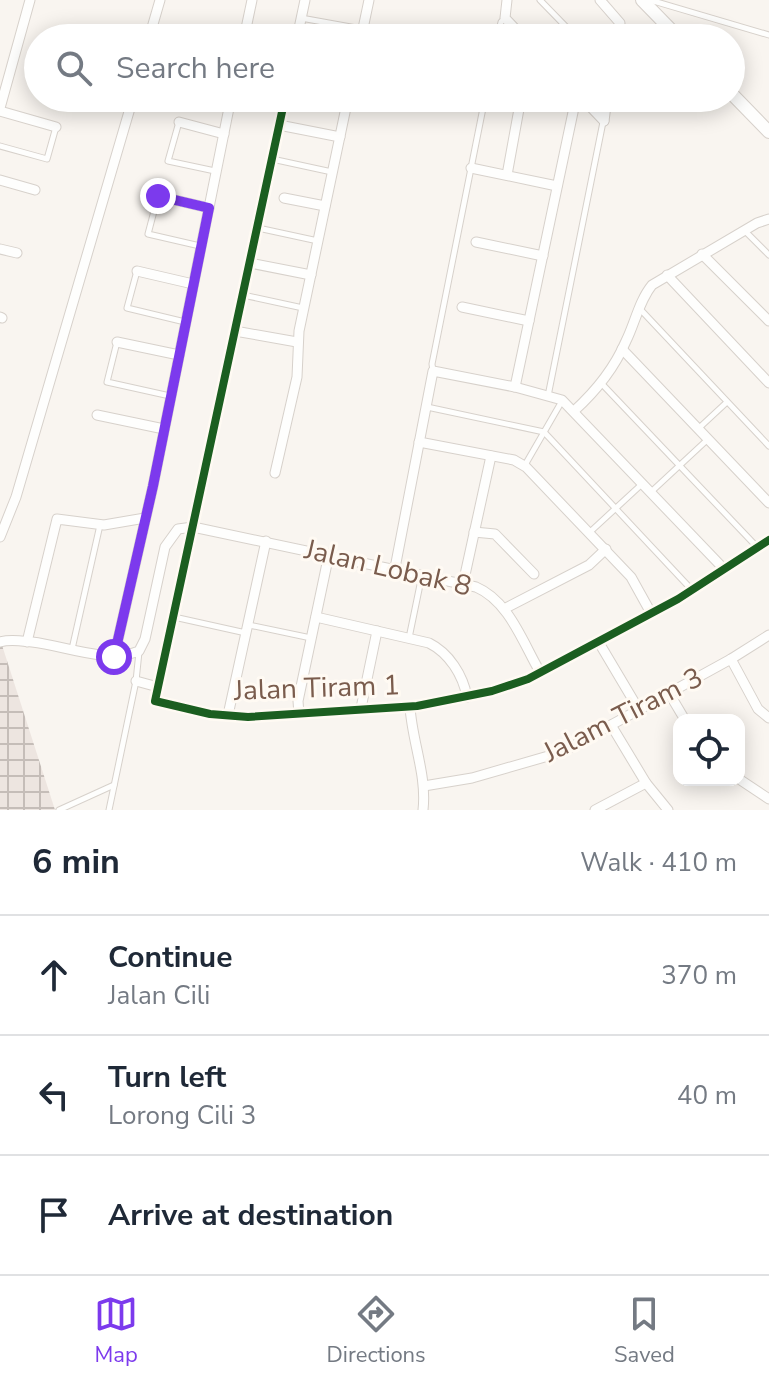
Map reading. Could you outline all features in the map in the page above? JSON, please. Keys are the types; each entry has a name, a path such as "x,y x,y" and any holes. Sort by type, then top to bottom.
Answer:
{"street":[{"path":"30,0 0,106 56,127"},
{"path":"153,24 160,0"},
{"path":"247,24 252,0"},
{"path":"300,24 305,0"},
{"path":"364,24 369,0"},
{"path":"507,0 505,18 511,24"},
{"path":"600,0 620,24"},
{"path":"642,0 665,24"},
{"path":"745,107 769,132"},
{"path":"0,537 16,497 129,112"},
{"path":"114,657 228,112"},
{"path":"136,681 158,687 282,112"},
{"path":"275,473 297,377 297,342 344,112"},
{"path":"507,175 518,112"},
{"path":"515,387 576,112"},
{"path":"594,112 604,121"},
{"path":"604,121 605,112"},
{"path":"179,122 224,134"},
{"path":"279,125 340,137"},
{"path":"471,168 557,186"},
{"path":"0,180 35,190"},
{"path":"158,196 209,208"},
{"path":"284,198 325,206"},
{"path":"574,411 602,384 622,349 643,295 652,285 744,230 769,219"},
{"path":"476,242 543,256"},
{"path":"0,249 17,253"},
{"path":"702,254 769,321"},
{"path":"250,263 311,275"},
{"path":"137,271 193,284"},
{"path":"667,275 769,383"},
{"path":"462,307 529,321"},
{"path":"235,331 297,342"},
{"path":"117,342 179,355"},
{"path":"622,349 769,503"},
{"path":"395,568 433,371 562,400 724,569"},
{"path":"97,415 164,429"},
{"path":"419,442 514,460 524,466 631,577 651,613"},
{"path":"463,584 491,456"},
{"path":"27,642 57,519 100,525 145,518"},
{"path":"0,642 27,642 114,657 139,651 145,639 165,547 178,529 193,527"},
{"name":"Jalan Lobak 8","path":"193,527 395,568 486,591 504,609 540,672"},
{"path":"474,532 495,534 534,574"},
{"name":"Jalan Tiram 1","path":"158,687 155,701 228,715 410,707 467,697 516,683 540,672 692,590 769,540"},
{"path":"228,715 266,541"},
{"path":"504,609 589,565 606,549"},
{"path":"299,714 298,701 329,554"},
{"path":"316,617 440,648 464,682 467,697"},
{"path":"361,708 377,631"},
{"name":"Jalam Tiram 3","path":"424,786 472,778 562,752 769,635"},
{"path":"598,641 639,710"},
{"path":"731,659 758,709 769,718"},
{"path":"669,693 681,714"},
{"path":"410,707 424,786 423,810"},
{"path":"611,725 646,783 668,810"},
{"path":"595,810 646,783"},
{"path":"745,783 769,799"}],"lane":[{"path":"540,0 563,24"},
{"path":"650,0 732,24"},
{"path":"301,18 324,24"},
{"path":"500,24 505,18"},
{"path":"745,28 769,35"},
{"path":"433,371 482,112"},
{"path":"548,396 604,121"},
{"path":"179,122 168,161 216,172"},
{"path":"0,146 47,159 56,127"},
{"path":"272,159 333,172"},
{"path":"158,196 148,234 201,246"},
{"path":"257,228 318,241"},
{"path":"744,230 769,255"},
{"path":"137,271 127,308 186,322"},
{"path":"243,295 304,308"},
{"path":"640,309 769,446"},
{"path":"117,342 107,382 171,396"},
{"path":"602,384 758,548"},
{"path":"524,466 562,400"},
{"path":"698,429 727,402"},
{"path":"426,407 544,432 692,590"},
{"path":"651,492 708,439"},
{"path":"590,532 643,483"},
{"path":"72,649 100,525"},
{"path":"409,638 422,574"},
{"path":"174,617 311,638"},
{"path":"109,810 136,681 139,651"},
{"path":"59,810 114,785"}],"shaded area":[{"path":"0,639 55,810 0,810"}],"cycle path":[{"path":"282,112 155,701 210,714 248,717 417,706 492,691 528,679 678,599 769,540"}],"route":[{"path":"114,657 153,486 209,208 158,196"}]}
